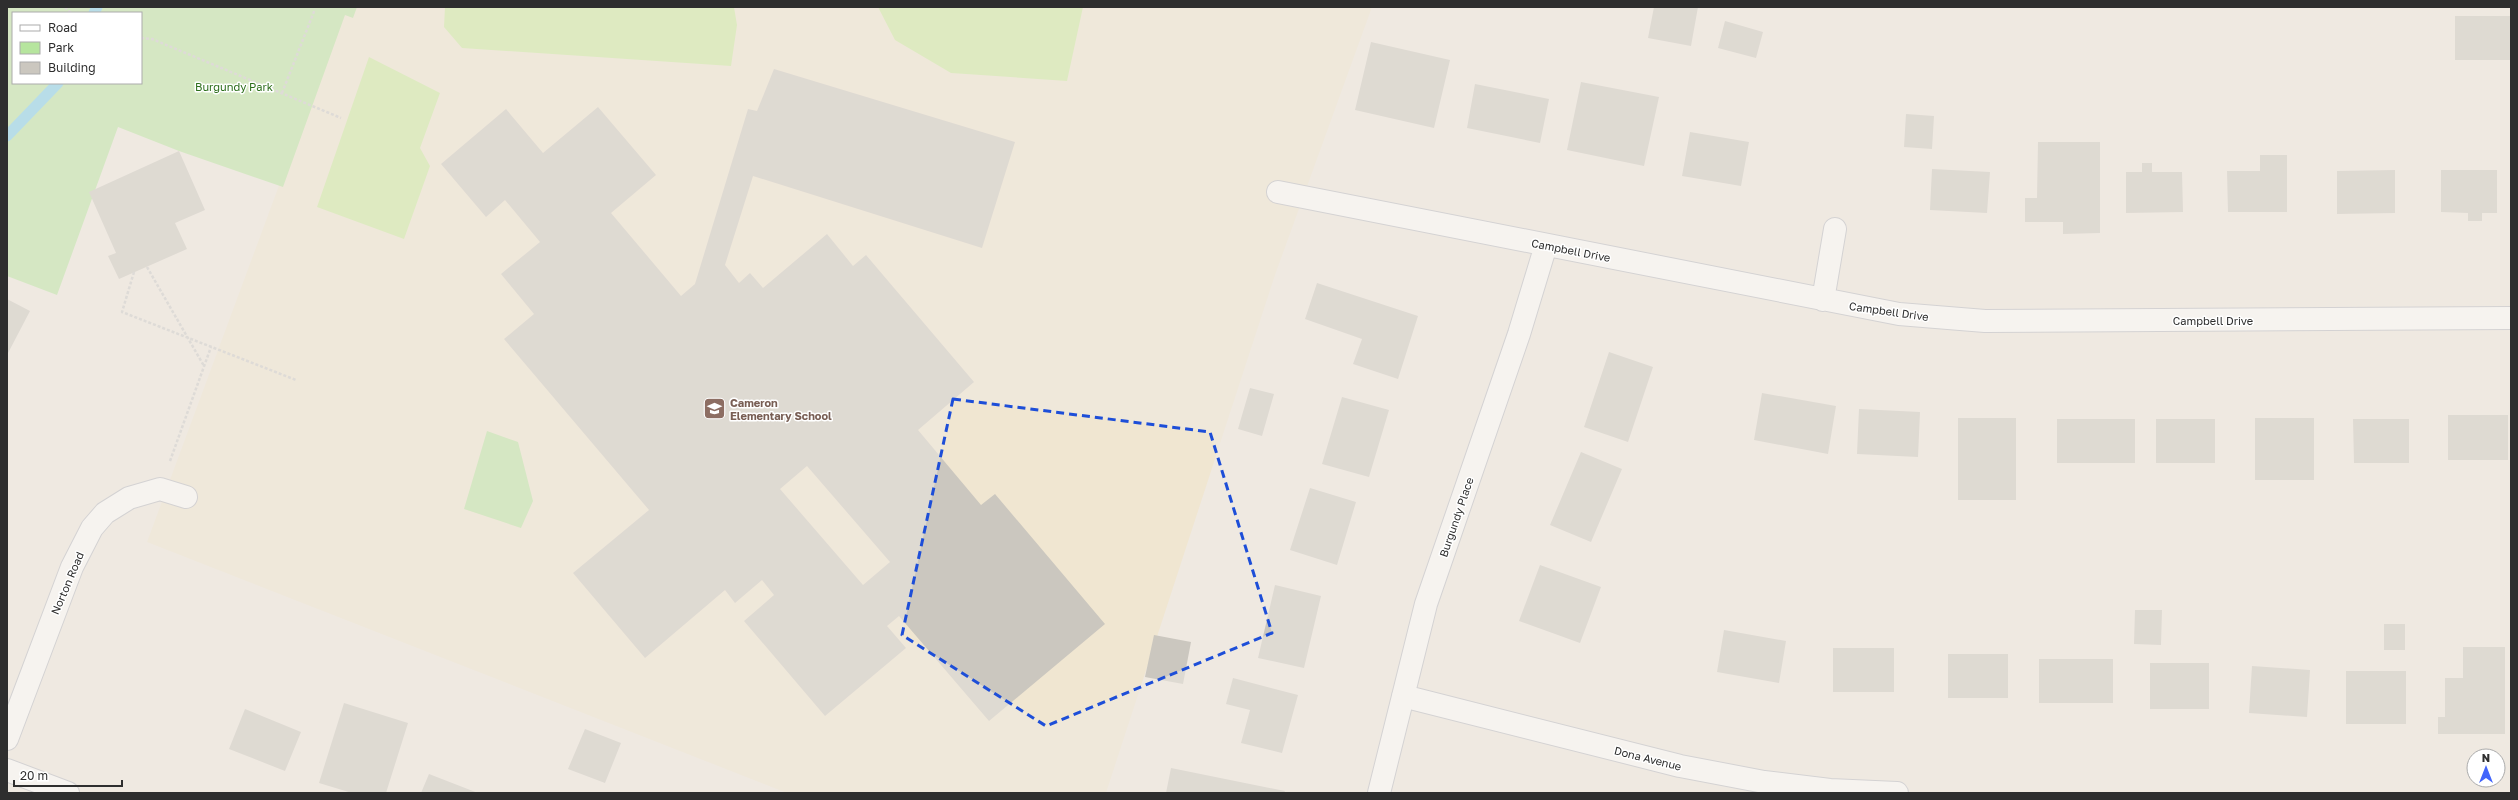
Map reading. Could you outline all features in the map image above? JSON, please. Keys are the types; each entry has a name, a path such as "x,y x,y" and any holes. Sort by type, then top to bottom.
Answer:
{"street":[{"name":"Campbell Drive","path":"1278,192 1899,314 1985,321 2511,318"},
{"path":"1822,300 1835,229"},
{"name":"Burgundy Place","path":"1379,793 1426,604 1519,334 1546,245"},
{"path":"160,489 186,497"},
{"name":"Norton Road","path":"7,739 72,567 92,528 105,513 129,498 160,489"},
{"name":"Dona Avenue","path":"1403,696 1680,766 1764,782 1815,788 1897,793"},
{"path":"7,770 68,793"}],"path":[{"path":"282,93 315,9"},
{"path":"142,38 152,39 342,118"},
{"path":"147,267 204,366"},
{"path":"134,272 122,312 296,380"},
{"path":"160,489 211,347"}],"highlighted area":[{"path":"953,399 1210,432 1272,633 1046,726 902,635"}],"shaded area":[{"name":"Cameron Elementary School","path":"345,7 1372,7 1275,275 1106,793 787,793 147,542"}],"green space":[{"name":"Burgundy Park","path":"7,7 357,7 353,18 345,15 283,187 179,151 118,127 57,295 7,276"},
{"path":"445,7 734,7 737,25 731,66 462,48 444,27"},
{"path":"878,7 1083,7 1067,81 951,73 895,40"},
{"path":"369,57 440,93 420,148 430,166 404,239 317,207"},
{"path":"487,431 518,442 533,501 521,528 464,509"}],"building":[{"path":"1654,7 1698,7 1691,46 1648,38"},
{"path":"2455,16 2511,16 2511,60 2455,60"},
{"path":"1725,21 1763,32 1756,58 1718,48"},
{"path":"1371,42 1450,60 1434,128 1355,110"},
{"path":"774,69 1015,142 982,248 753,176 725,265 739,283 750,273 763,288 827,234 853,266 866,255 974,382 918,430 981,505 995,494 1105,624 989,721 899,616 887,626 906,648 825,716 744,621 774,595 762,580 735,603 725,590 645,658 573,573 649,510 504,339 534,314 501,274 540,242 505,200 486,217 441,164 506,109 543,153 598,107 656,175 611,213 681,296 695,284 748,109 757,111","holes":["807,466 890,562 863,585 780,489"]},
{"path":"1581,82 1659,97 1644,166 1567,150"},
{"path":"1475,84 1549,99 1540,143 1467,128"},
{"path":"1906,114 1934,116 1932,149 1904,147"},
{"path":"1690,132 1749,142 1741,186 1682,176"},
{"path":"2038,142 2100,142 2100,233 2063,234 2063,222 2025,222 2025,198 2037,198"},
{"path":"179,151 205,210 175,223 187,249 119,279 108,256 116,253 89,192"},
{"path":"2260,155 2287,155 2287,212 2228,212 2227,171 2260,171"},
{"path":"2142,163 2152,163 2152,172 2182,172 2183,212 2126,213 2126,172 2142,172"},
{"path":"1932,169 1990,172 1987,213 1930,210"},
{"path":"2395,170 2395,213 2337,214 2337,171"},
{"path":"2441,170 2497,170 2497,213 2482,213 2482,221 2468,221 2468,213 2441,212"},
{"path":"1317,283 1418,316 1398,379 1353,364 1362,339 1305,319"},
{"path":"7,299 30,311 7,355"},
{"path":"1609,352 1653,367 1628,442 1584,427"},
{"path":"1250,388 1274,394 1262,436 1238,429"},
{"path":"1762,393 1836,406 1828,454 1754,440"},
{"path":"1342,397 1389,410 1369,477 1322,464"},
{"path":"1859,409 1920,412 1918,457 1857,454"},
{"path":"2448,415 2508,415 2508,460 2448,460"},
{"path":"1958,418 2016,418 2016,500 1958,500"},
{"path":"2255,418 2314,418 2314,480 2255,480"},
{"path":"2057,419 2135,419 2135,463 2057,463"},
{"path":"2156,419 2215,419 2215,463 2156,463"},
{"path":"2353,419 2409,419 2409,463 2354,463"},
{"path":"1581,452 1622,469 1591,542 1550,525"},
{"path":"1310,488 1356,502 1337,565 1290,550"},
{"path":"1540,565 1601,587 1580,643 1519,621"},
{"path":"1275,585 1321,596 1304,668 1258,658"},
{"path":"2135,610 2162,610 2161,645 2134,644"},
{"path":"2384,624 2405,624 2405,650 2384,650"},
{"path":"1724,630 1786,641 1779,683 1717,672"},
{"path":"1154,635 1191,642 1183,684 1145,677"},
{"path":"2463,647 2505,647 2505,734 2438,734 2438,717 2445,717 2445,678 2463,678"},
{"path":"1833,648 1894,648 1894,692 1833,692"},
{"path":"1948,654 2008,654 2008,698 1948,698"},
{"path":"2039,659 2113,659 2113,703 2039,703"},
{"path":"2150,663 2209,663 2209,709 2150,709"},
{"path":"2252,666 2310,670 2307,717 2249,713"},
{"path":"2346,671 2406,671 2406,724 2346,724"},
{"path":"1233,678 1298,695 1282,753 1241,743 1250,710 1226,704"},
{"path":"344,703 408,723 386,793 352,793 319,783"},
{"path":"245,709 301,732 285,771 229,749"},
{"path":"585,729 621,743 605,783 568,769"},
{"path":"1171,768 1285,791 1284,793 1166,793"},
{"path":"429,774 478,793 421,793"}],"waterway":[{"path":"94,12 97,7"},
{"path":"7,136 57,84"}],"place":[{"name":"Cameron Elementary School","path":"714,408"}]}
